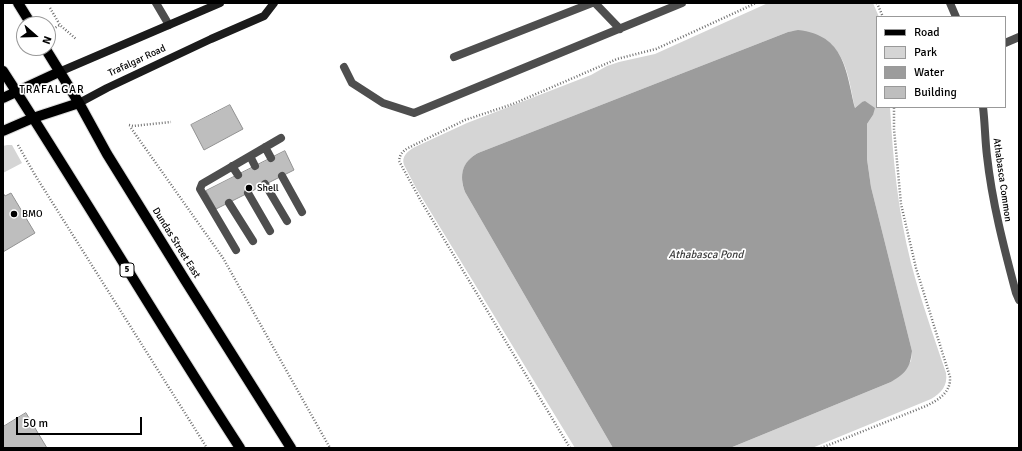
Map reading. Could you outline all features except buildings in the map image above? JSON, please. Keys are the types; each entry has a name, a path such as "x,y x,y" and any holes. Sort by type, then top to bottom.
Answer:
{"main road":[{"path":"18,3 26,16"},
{"name":"Trafalgar Road","path":"3,98 59,72 220,3"},
{"name":"Trafalgar Road","path":"3,131 33,118 79,103 107,88 264,16 274,3"},
{"name":"Dundas Street East","path":"50,56 79,103 111,161 290,448"},
{"name":"5","path":"3,71 195,380 240,448"}],"street":[{"path":"156,3 169,25"},
{"path":"454,57 594,3 620,28"},
{"path":"344,67 352,83 383,103 414,113 682,3"},
{"path":"950,3 956,16"},
{"path":"1006,43 1019,37"},
{"name":"Athabasca Common","path":"984,108 987,156 992,191 999,226 1019,300"},
{"path":"236,250 200,189 202,184 281,138"},
{"path":"265,147 271,158"},
{"path":"250,156 256,166"},
{"path":"232,166 238,175"},
{"path":"282,176 302,212"},
{"path":"214,177 219,185"},
{"path":"266,184 287,221"},
{"path":"248,193 270,231"},
{"path":"229,203 253,241"}],"path":[{"path":"570,448 421,202 399,161 400,156 402,152 408,148 464,120 513,104 617,59 656,49 756,3"},
{"path":"877,3 883,16"},
{"path":"50,8 60,25 76,39"},
{"path":"56,27 60,25"},
{"path":"821,448 926,406 945,393 950,381 916,268 901,204 894,128 894,108"},
{"path":"129,125 133,126 171,122"},
{"path":"131,128 223,258 330,448"},
{"path":"18,145 35,175 208,448"}],"green space":[{"path":"768,3 873,3 879,16 876,16 876,108 890,108 899,205 911,263 946,373 946,382 941,392 931,399 812,448 730,448 891,382 911,361 912,351 871,187 867,159 867,124 873,115 862,102 855,108 848,77 841,57 828,41 806,32 788,32 478,153 465,165 462,180 465,192 613,448 575,448 416,188 404,165 403,159 408,152 415,147 467,123 591,75 607,66 655,54"},
{"path":"12,145 22,163 3,173 3,146"}],"water":[{"name":"Athabasca Pond","path":"798,30 814,33 825,39 834,47 841,57 845,68 855,108 865,101 875,108 873,115 867,124 867,159 871,187 912,351 910,362 904,373 891,382 730,448 613,448 465,192 462,175 465,165 468,160 478,153 788,32"}],"place":[{"name":"Shell","path":"249,188"},
{"name":"BMO","path":"14,214"}],"district":[{"name":"TRAFALGAR","path":"52,90"}]}
